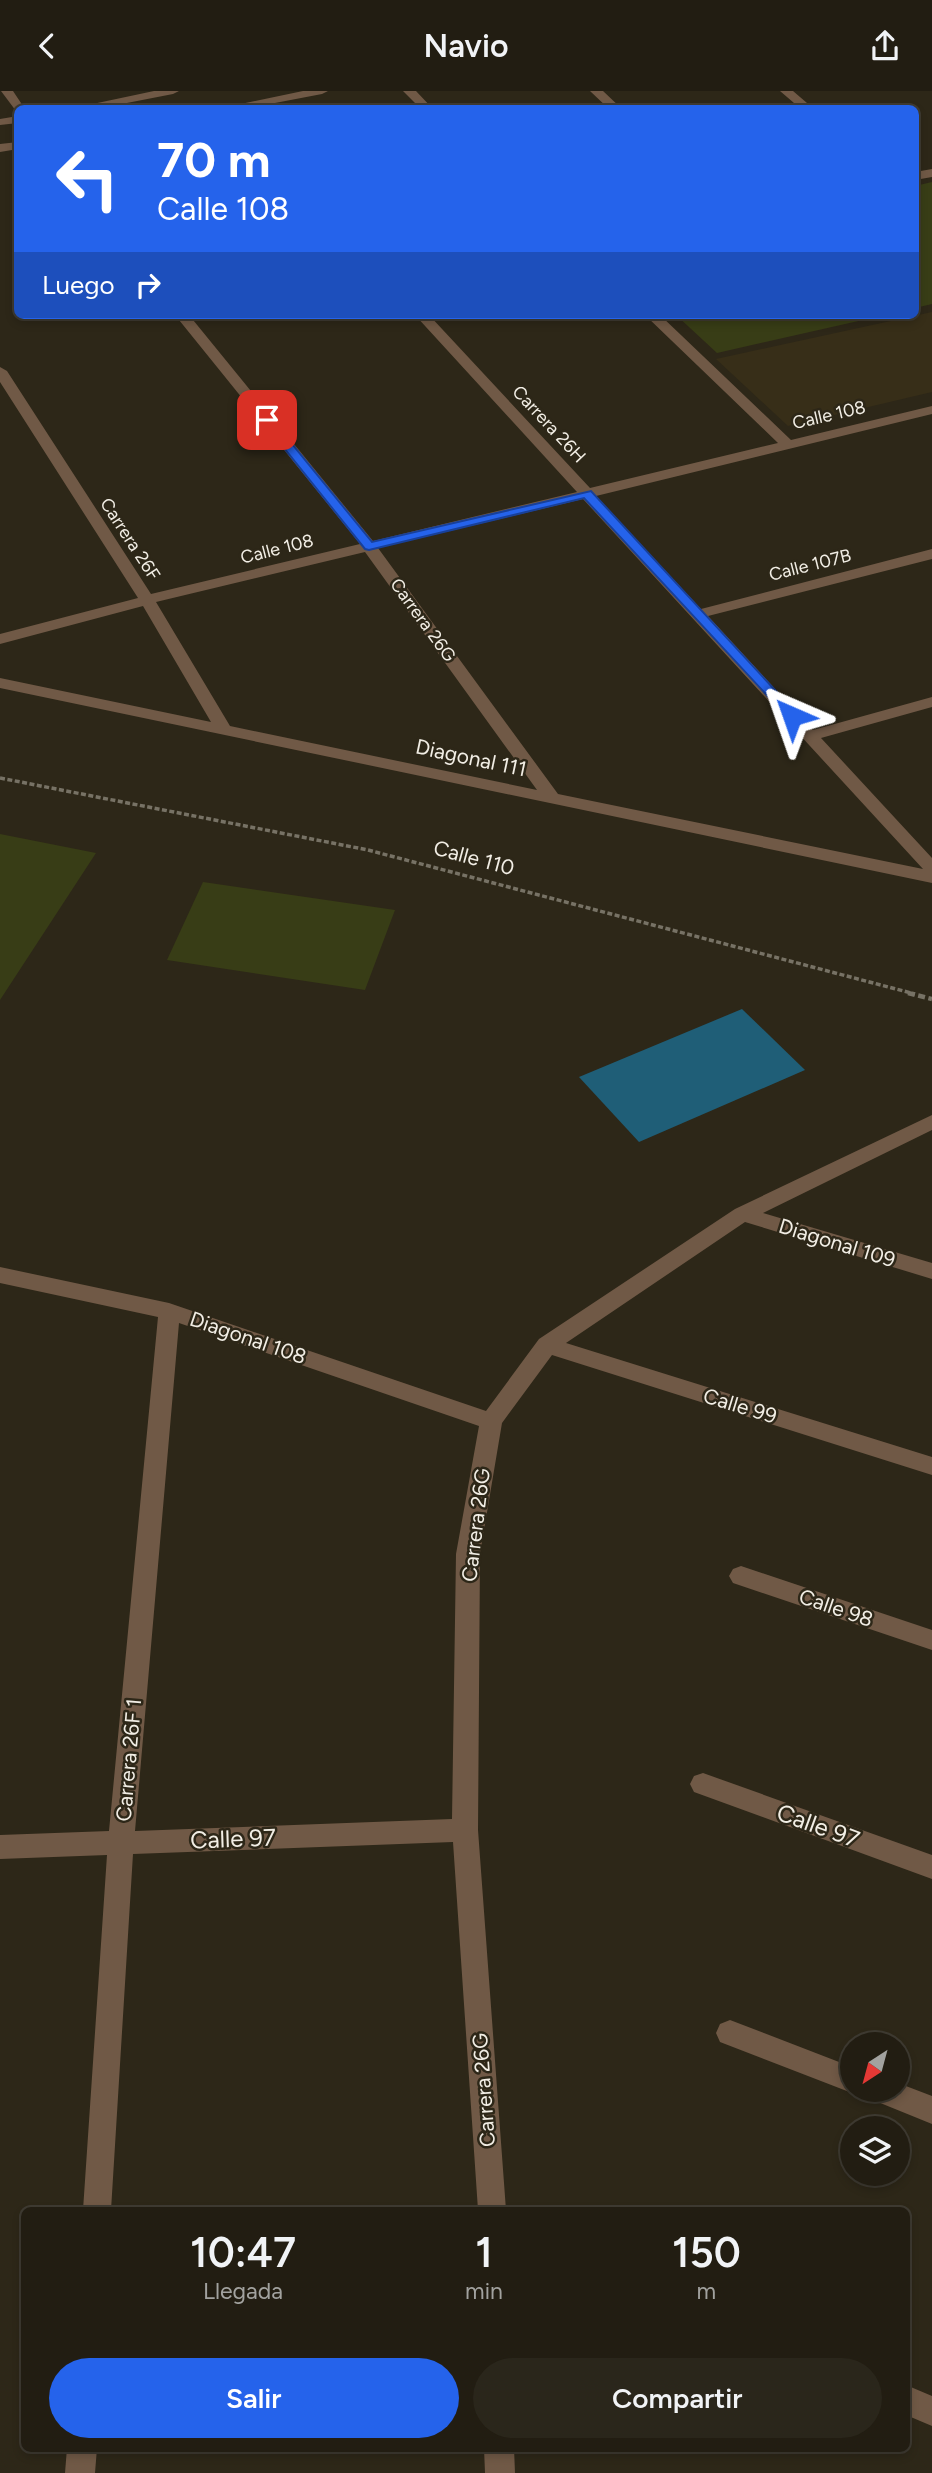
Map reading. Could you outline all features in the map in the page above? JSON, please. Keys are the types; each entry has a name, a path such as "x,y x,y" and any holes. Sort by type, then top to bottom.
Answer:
{"street":[{"path":"96,105 173,91"},
{"path":"245,105 322,91"},
{"path":"409,91 424,105"},
{"path":"596,91 612,105"},
{"path":"786,91 804,105"},
{"name":"Carrera 26G","path":"185,319 369,546 552,798"},
{"name":"Carrera 26H","path":"426,319 932,869"},
{"path":"656,319 788,445"},
{"name":"Carrera 26F","path":"0,371 147,600 224,730"},
{"name":"Calle 108","path":"0,639 147,600 932,410"},
{"name":"Calle 107B","path":"698,614 932,554"},
{"name":"Diagonal 111","path":"0,683 932,877"},
{"path":"811,736 932,702"},
{"name":"Carrera 26G","path":"492,2207 465,1830 468,1554 491,1421 547,1345 742,1214 932,1122"},
{"name":"Diagonal 109","path":"742,1214 932,1271"},
{"name":"Diagonal 108","path":"0,1275 170,1311 491,1421"},
{"name":"Carrera 26F 1","path":"97,2207 121,1843 170,1311"},
{"name":"Calle 99","path":"547,1345 932,1466"},
{"name":"Calle 98","path":"741,1576 932,1640"},
{"name":"Calle 97","path":"703,1784 932,1867"},
{"name":"Calle 97","path":"0,1847 465,1830"},
{"path":"730,2033 840,2075"},
{"path":"910,2101 932,2110"},
{"path":"910,2402 932,2411"},
{"path":"80,2473 82,2452"},
{"path":"499,2452 500,2473"}],"path":[{"name":"Calle 110","path":"0,778 368,850 932,999"}],"shaded area":[{"path":"932,312 932,392 788,426 716,359 900,319 919,319 919,315"}],"green space":[{"path":"932,182 932,304 919,307 919,185"},
{"path":"680,319 867,319 717,353"},
{"path":"0,834 96,853 0,1000"},
{"path":"203,882 395,910 365,990 167,960"}],"water":[{"path":"742,1009 805,1070 639,1142 579,1077"}],"route":[{"path":"267,420 369,546 587,494 792,716"}]}
